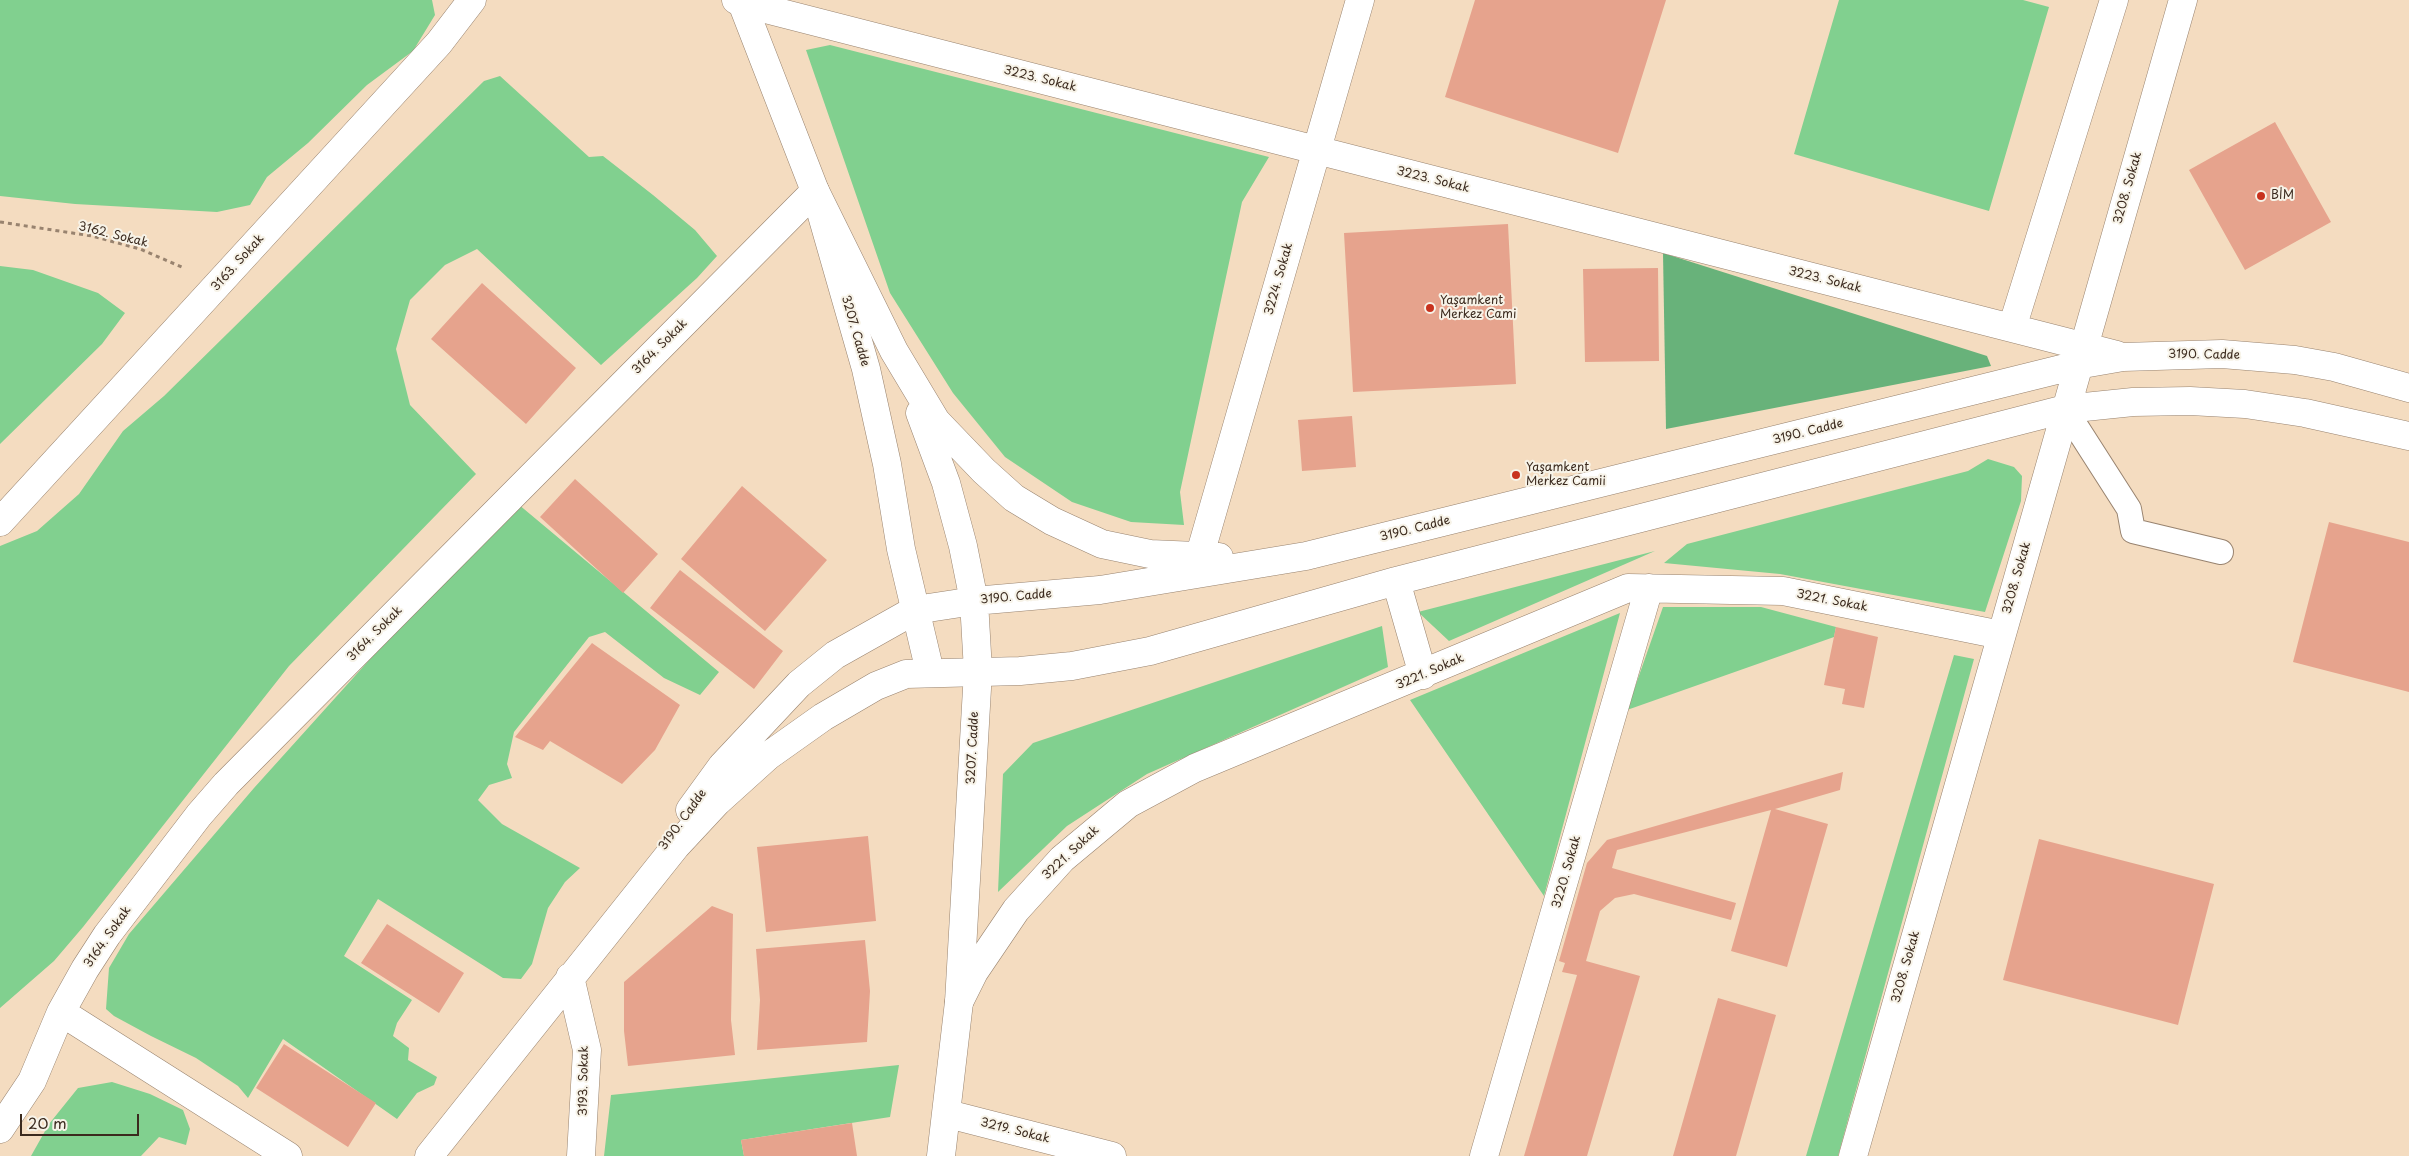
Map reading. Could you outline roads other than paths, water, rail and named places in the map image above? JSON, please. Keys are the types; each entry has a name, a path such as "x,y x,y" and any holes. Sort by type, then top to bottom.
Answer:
{"street":[{"name":"3163. Sokak","path":"0,522 438,43 472,0"},
{"name":"3224. Sokak","path":"1199,558 1360,0"},
{"path":"2012,328 2114,0"},
{"name":"3208. Sokak","path":"1853,1156 2183,0"},
{"name":"3223. Sokak","path":"740,1 2012,328 2080,356 2123,357"},
{"name":"3207. Cadde","path":"740,1 816,191 866,369 887,464 901,549 930,672"},
{"path":"816,191 894,352 936,421 984,471 1014,498 1052,521 1102,544 1150,554 1199,558 1306,556"},
{"name":"3164. Sokak","path":"0,1129 10,1094 42,1060 61,1012 85,968 107,935 183,835 226,784 816,191"},
{"name":"3207. Cadde","path":"894,352 931,439 946,483 963,546 974,600 978,671 959,1002 942,1156"},
{"name":"3190. Cadde","path":"2123,357 2222,354 2295,360 2334,367 2409,388"},
{"name":"3190. Cadde","path":"570,977 722,766 799,684 834,655 916,610 974,600 1100,590 1306,556 2080,356"},
{"name":"3190. Cadde","path":"430,1156 570,977 676,846 743,777 823,716 876,686 906,674 1072,666 1150,651 1396,581 2065,409 2133,402 2190,401 2245,404 2305,413 2409,436"},
{"path":"1396,581 1423,675"},
{"name":"3221. Sokak","path":"959,1002 974,972 1016,910 1062,859 1128,804 1195,768 1423,675 1628,588 1783,591 2001,635"},
{"name":"3220. Sokak","path":"1484,1156 1649,588"},
{"name":"3193. Sokak","path":"570,977 588,1050 581,1156"},
{"path":"61,1012 288,1156"},
{"name":"3219. Sokak","path":"948,1114 1112,1156"}],"lane":[{"path":"2065,409 2129,509 2133,531 2221,552"}],"place":[{"name":"BİM","path":"2261,196"},
{"name":"Yaşamkent Merkez Cami","path":"1430,308"},
{"name":"Yaşamkent Merkez Camii","path":"1516,475"}]}
